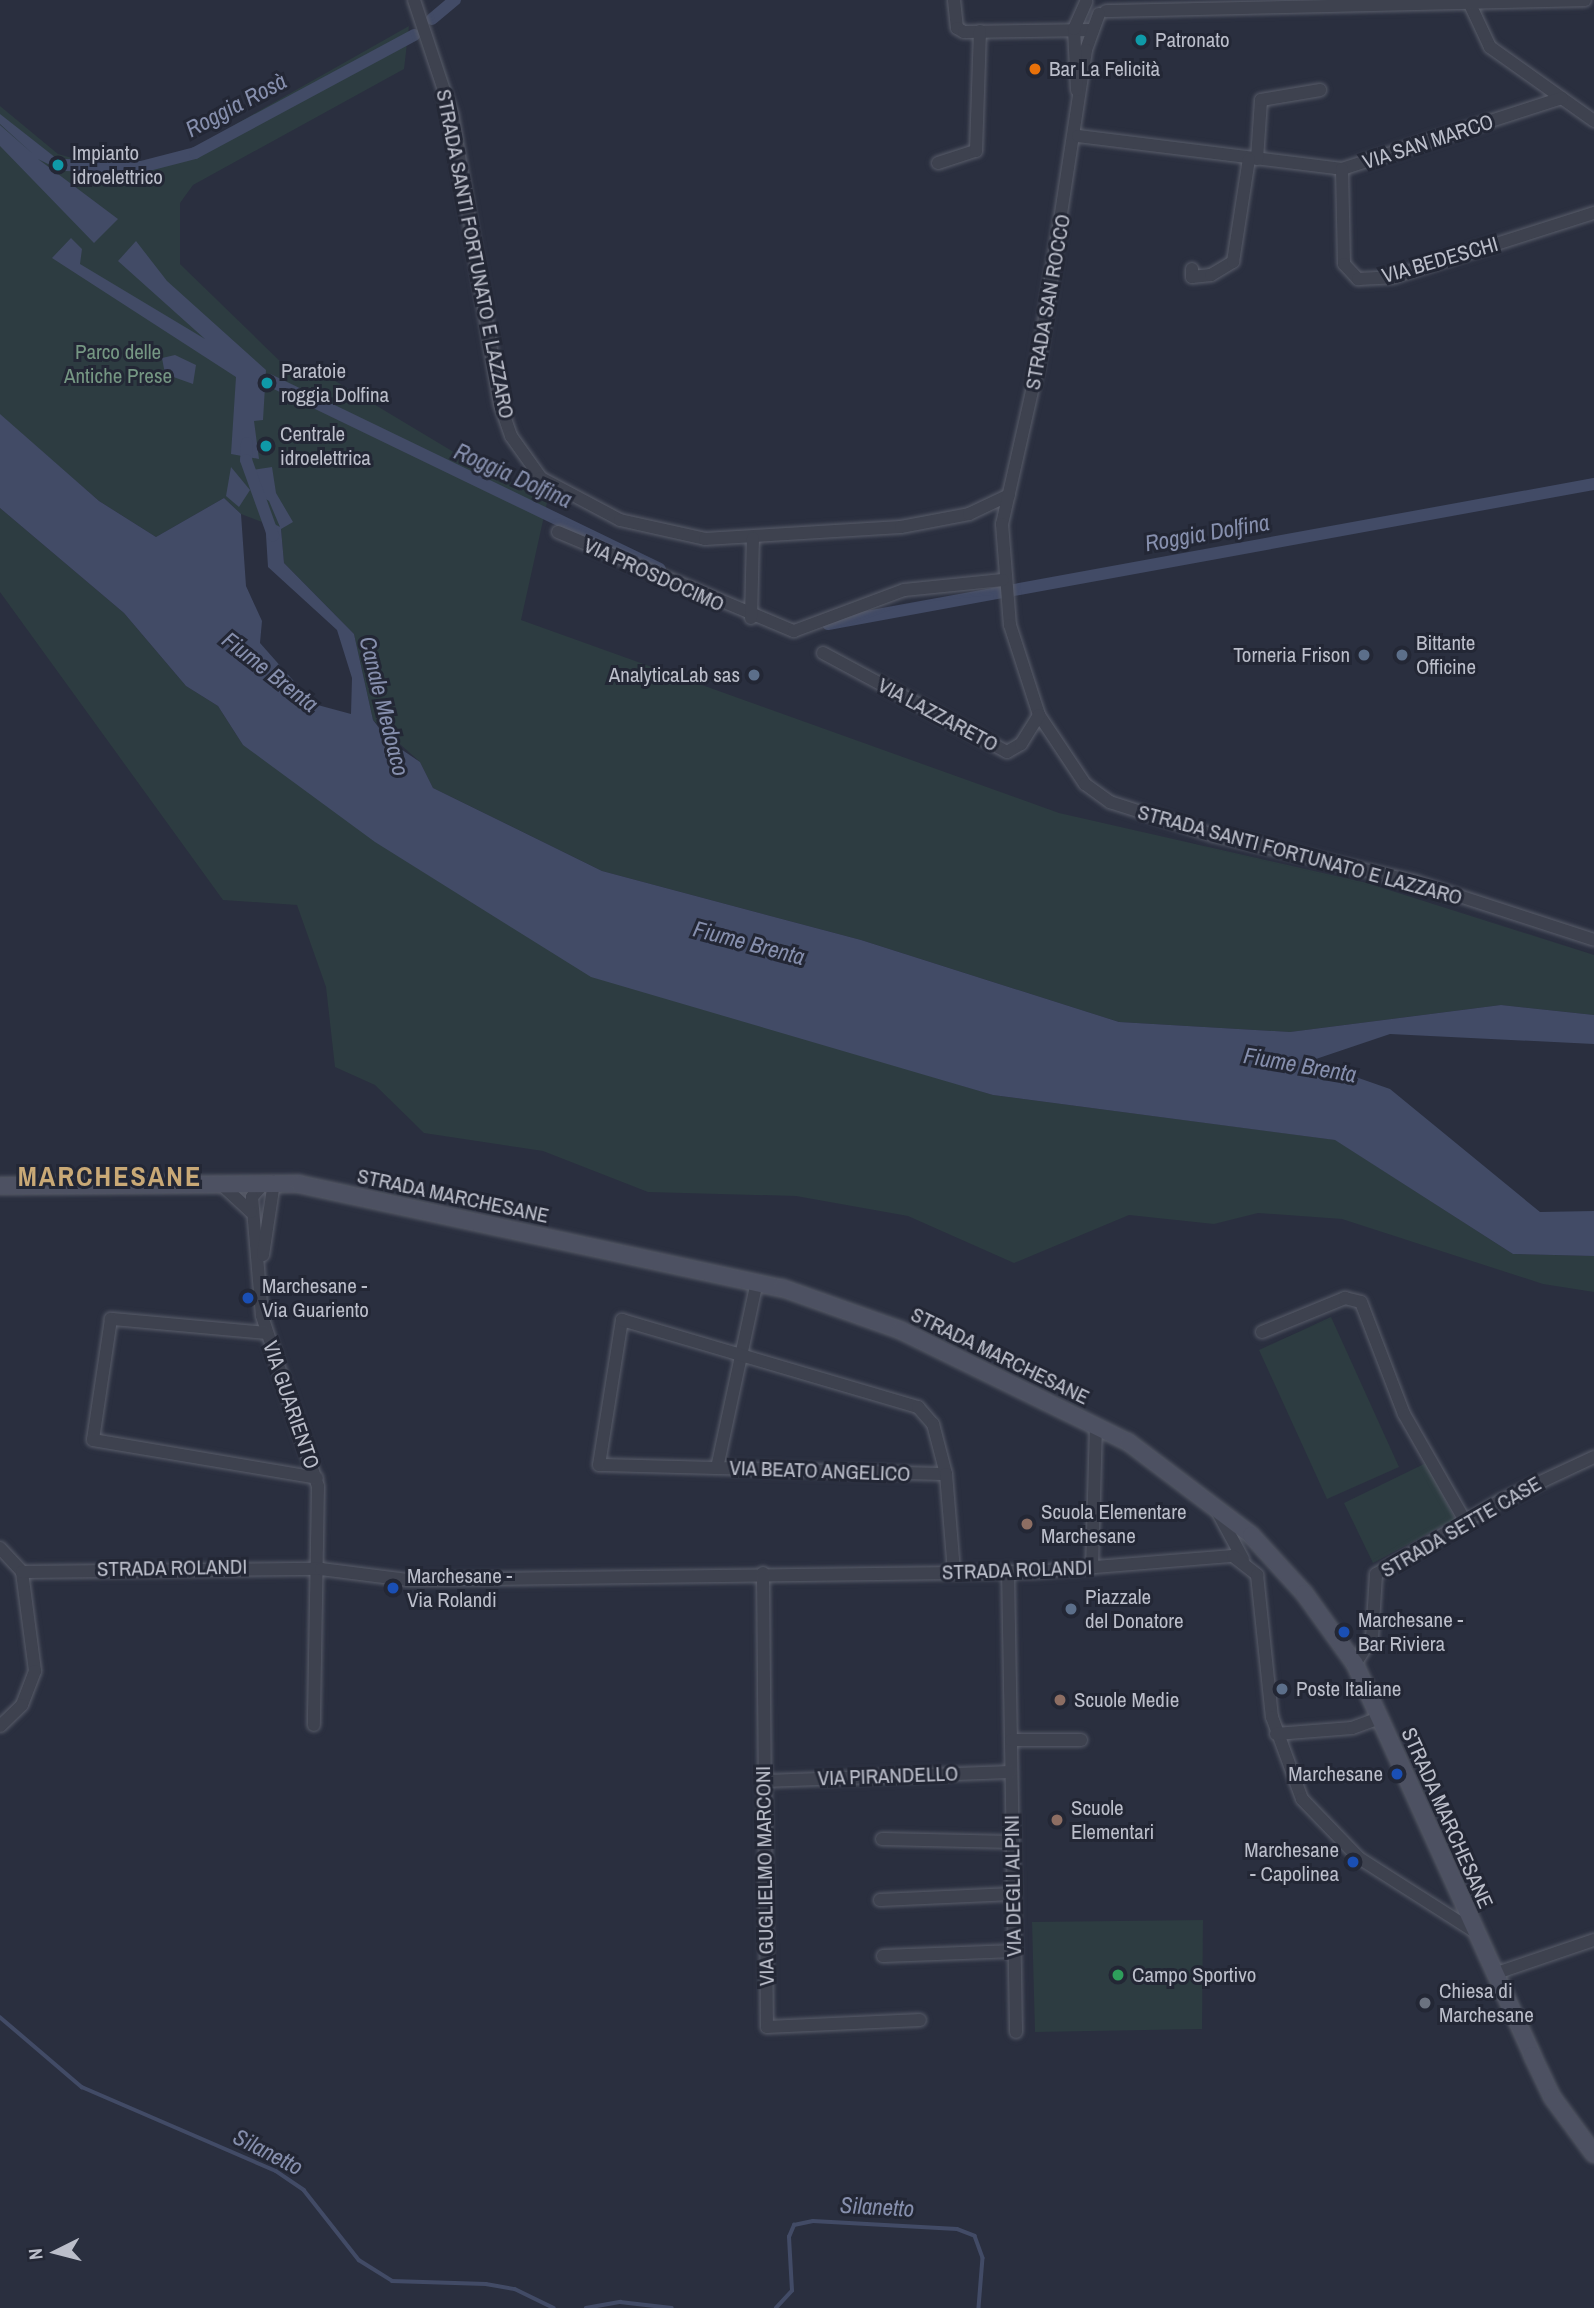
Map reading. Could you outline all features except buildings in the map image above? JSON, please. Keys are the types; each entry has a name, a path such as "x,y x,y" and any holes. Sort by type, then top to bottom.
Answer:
{"main road":[{"name":"STRADA MARCHESANE","path":"0,1186 270,1182 757,1282 900,1331 1096,1426 1212,1502 1304,1593 1355,1664 1472,1930 1552,2097 1594,2154"}],"street":[{"name":"STRADA SANTI FORTUNATO E LAZZARO","path":"414,0 452,114 500,404 527,462 541,478 620,520 675,537 753,538 863,532 969,514 1004,516"},
{"path":"954,0 957,28 980,32 1092,30"},
{"path":"1086,1 1137,12 1585,0"},
{"name":"STRADA SAN ROCCO","path":"1079,108 1074,29 1086,1"},
{"path":"1469,2 1490,47 1594,121"},
{"name":"STRADA SAN ROCCO","path":"1009,495 1077,135 1092,30 1107,7"},
{"path":"938,163 975,151 980,32"},
{"path":"1192,269 1192,277 1211,275 1233,262 1253,159 1261,100 1320,90"},
{"name":"VIA SAN MARCO","path":"1077,135 1342,169 1562,98"},
{"name":"VIA BEDESCHI","path":"1342,169 1344,264 1358,279 1393,277 1594,214"},
{"name":"STRADA SANTI FORTUNATO E LAZZARO","path":"969,514 1009,495"},
{"name":"STRADA SANTI FORTUNATO E LAZZARO","path":"1009,495 1004,516 1005,601 1039,715 1085,783 1120,806 1213,835 1416,881 1594,940"},
{"name":"VIA PROSDOCIMO","path":"558,531 751,618 794,631 904,590 1003,583"},
{"name":"VIA PROSDOCIMO","path":"751,618 753,538"},
{"name":"VIA LAZZARETO","path":"823,653 1007,752 1021,744 1039,715"},
{"path":"219,1182 254,1218"},
{"name":"VIA GUARIENTO","path":"270,1182 252,1197 258,1283 266,1334 317,1478 321,1569"},
{"name":"VIA GUARIENTO","path":"258,1283 270,1182"},
{"name":"VIA BEATO ANGELICO","path":"757,1282 717,1468 946,1474"},
{"path":"1262,1332 1345,1298 1361,1302 1404,1414 1465,1521"},
{"path":"266,1334 111,1319 93,1440 317,1478"},
{"path":"717,1468 599,1465 622,1320 918,1407 933,1424 946,1474 954,1572"},
{"path":"1092,1568 1096,1426"},
{"name":"STRADA SETTE CASE","path":"1355,1664 1373,1638 1376,1574 1465,1521 1594,1457"},
{"path":"1212,1502 1243,1559 1257,1574 1276,1734 1302,1799 1326,1830 1406,1892 1472,1930"},
{"path":"0,1548 22,1572 35,1671 22,1705 0,1726"},
{"name":"STRADA ROLANDI","path":"22,1572 321,1569 407,1580 1007,1571 1243,1559"},
{"path":"314,1725 321,1569"},
{"name":"VIA DEGLI ALPINI","path":"1007,1571 1016,2032"},
{"name":"VIA GUGLIELMO MARCONI","path":"762,1573 767,2026 920,2020"},
{"path":"1276,1734 1352,1728 1380,1718"},
{"path":"1011,1740 1081,1740"},
{"name":"VIA PIRANDELLO","path":"764,1781 1011,1772"},
{"path":"882,1839 1013,1842"},
{"path":"880,1900 1013,1894"},
{"path":"1494,1974 1594,1940"},
{"path":"883,1956 1015,1951"}],"green space":[{"name":"Parco delle Antiche Prese","path":"409,26 404,69 193,185 180,203 180,264 287,368 327,376 487,472 548,498 521,620 1059,813 1367,883 1594,955 1594,1015 1501,1005 1290,1032 1119,1022 861,940 602,871 433,788 420,762 373,720 354,634 284,563 281,529 241,514 224,498 156,537 99,501 0,415 0,106 58,154 90,163 135,163 192,149"},
{"path":"0,508 124,613 186,686 218,706 243,745 812,1040 993,1095 1336,1140 1513,1254 1594,1256 1594,1292 1543,1284 1342,1219 1258,1213 1214,1224 1129,1215 1014,1263 908,1216 796,1196 648,1192 543,1151 424,1133 375,1085 335,1067 326,987 297,905 223,900 0,592"},
{"path":"1331,1317 1399,1467 1327,1499 1259,1350"},
{"path":"1426,1463 1455,1519 1373,1563 1344,1503"},
{"name":"Campo Sportivo","path":"1203,1920 1202,2029 1035,2032 1032,1922"}],"water":[{"path":"0,114 56,158 52,166 38,159 118,219 94,243 0,146 0,125 33,154 0,124"},
{"path":"71,238 82,249 80,264 205,339 118,261 136,241 167,281 266,370 263,420 254,421 259,459 231,454 236,377 52,258"},
{"path":"175,355 196,365 193,384 165,374 162,358"},
{"name":"Fiume Brenta","path":"0,414 99,501 156,537 224,498 241,514 246,586 262,621 260,643 314,704 351,714 352,678 337,630 268,567 265,519 280,527 269,501 254,492 253,470 272,467 276,493 293,522 281,529 284,563 354,634 373,720 389,741 420,762 433,788 602,871 861,940 1119,1022 1290,1032 1501,1005 1594,1015 1594,1044 1390,1034 1310,1061 1390,1089 1540,1212 1594,1211 1594,1256 1513,1254 1335,1140 993,1095 591,977 375,842 243,745 218,706 186,686 124,613 0,508"},
{"path":"231,467 250,490 239,507 226,496"}],"waterway":[{"name":"Roggia Rosà","path":"432,19 455,0"},
{"name":"Roggia Rosà","path":"65,165 141,167 195,153 414,35"},
{"name":"Roggia Dolfina","path":"269,380 660,569"},
{"name":"Canale Medoaco","path":"247,443 246,460 273,535"},
{"name":"Roggia Dolfina","path":"828,624 1594,484"},
{"name":"Silanetto","path":"0,2017 82,2087 276,2171 304,2190 359,2260 392,2281 486,2284 515,2289 554,2308"},
{"name":"Silanetto","path":"776,2308 792,2291 789,2237 794,2225 813,2221 957,2229 975,2236 983,2258 979,2308"},
{"name":"Silanetto","path":"586,2308 620,2302 672,2308"}],"place":[{"name":"Patronato","path":"1141,40"},
{"name":"Bar La Felicità","path":"1035,69"},
{"name":"Impianto idroelettrico","path":"58,165"},
{"name":"Paratoie roggia Dolfina","path":"267,383"},
{"name":"Centrale idroelettrica","path":"266,446"},
{"name":"Torneria Frison","path":"1364,655"},
{"name":"Bittante Officine","path":"1402,655"},
{"name":"AnalyticaLab sas","path":"754,675"},
{"name":"Marchesane - Via Guariento","path":"248,1298"},
{"name":"Scuola Elementare Marchesane","path":"1027,1524"},
{"name":"Marchesane - Via Rolandi","path":"393,1588"},
{"name":"Piazzale del Donatore","path":"1071,1609"},
{"name":"Marchesane - Bar Riviera","path":"1344,1632"},
{"name":"Poste Italiane","path":"1282,1689"},
{"name":"Scuole Medie","path":"1060,1700"},
{"name":"Marchesane","path":"1397,1774"},
{"name":"Scuole Elementari","path":"1057,1820"},
{"name":"Marchesane - Capolinea","path":"1353,1862"},
{"name":"Campo Sportivo","path":"1118,1975"},
{"name":"Chiesa di Marchesane","path":"1425,2003"}],"district":[{"name":"MARCHESANE","path":"110,1176"}]}
